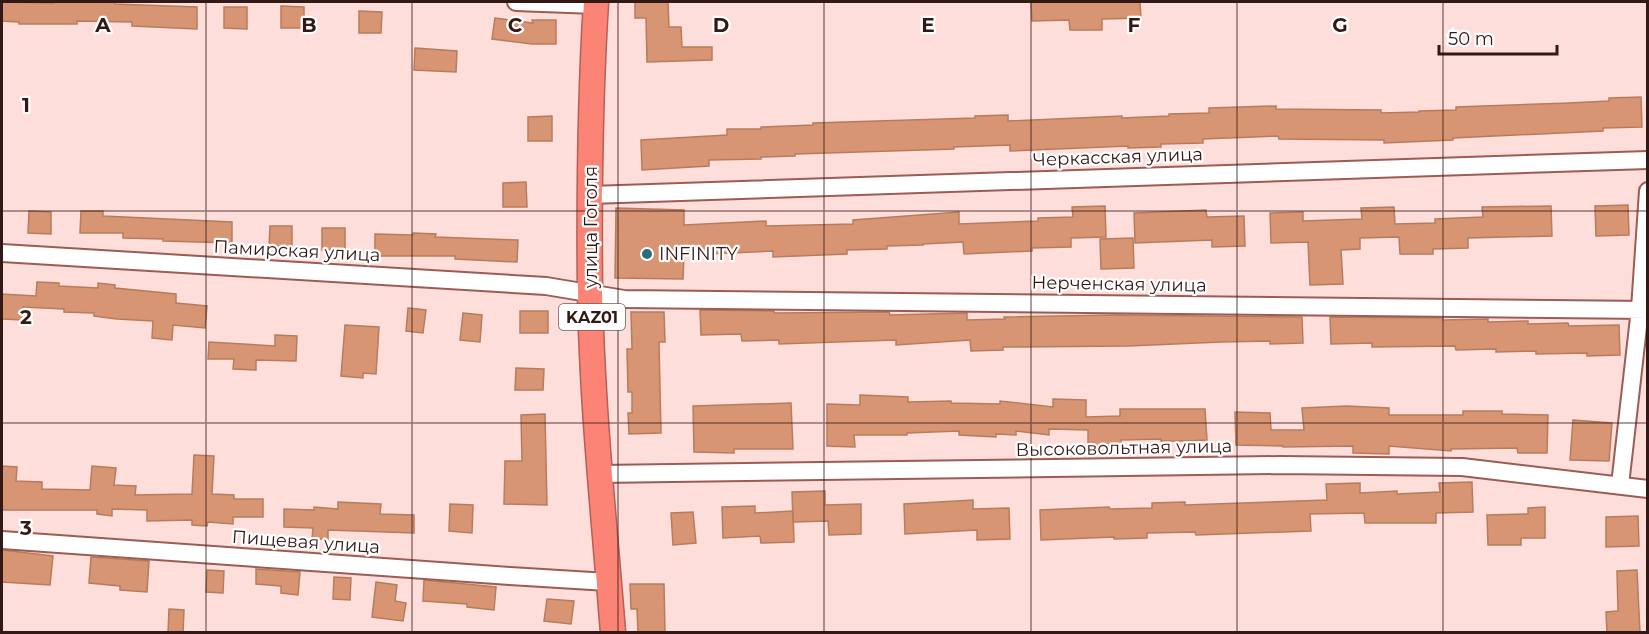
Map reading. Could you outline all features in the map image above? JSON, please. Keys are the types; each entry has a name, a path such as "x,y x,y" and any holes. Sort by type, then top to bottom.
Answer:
{"highway":[{"name":"улица Гоголя","path":"596,3 590,195 590,294 599,474 613,633"}],"street":[{"path":"516,2 596,3"},
{"name":"Черкасская улица","path":"590,195 1647,160"},
{"path":"1620,485 1644,309 1647,191"},
{"name":"Памирская улица","path":"2,253 546,286 590,294"},
{"name":"Нерченская улица","path":"590,294 624,299 1644,309"},
{"name":"Высоковольтная улица","path":"599,474 1280,465 1462,467 1647,489"},
{"name":"Пищевая улица","path":"2,540 608,582"}],"building":[{"path":"2,2 115,2 115,4 197,7 197,29 132,26 132,22 77,21 77,24 19,24 19,22 2,21"},
{"path":"635,2 668,2 669,27 681,27 682,47 712,47 712,60 647,62 646,18 635,18"},
{"path":"1031,2 1140,2 1141,18 1102,19 1102,30 1070,30 1069,20 1032,21"},
{"path":"281,6 304,7 304,28 281,28"},
{"path":"224,7 247,7 247,29 224,28"},
{"path":"359,11 382,12 381,33 359,33"},
{"path":"495,18 533,23 532,20 556,20 556,44 532,44 492,39"},
{"path":"415,48 457,51 456,72 414,70"},
{"path":"1641,97 1642,127 1603,128 1603,131 1384,143 1384,140 1279,139 1278,136 1203,139 1203,143 1161,144 1161,147 1128,148 1128,146 1010,151 1010,145 954,147 954,149 795,154 795,156 761,157 761,159 709,160 709,166 642,170 641,140 727,135 727,129 1008,115 1008,121 1122,116 1122,118 1209,113 1209,108 1276,106 1276,109 1419,112 1456,110 1456,107 1609,101 1609,98"},
{"path":"552,116 552,141 528,141 528,117"},
{"path":"526,182 527,207 503,207 503,183"},
{"path":"1628,205 1629,235 1596,236 1595,206"},
{"path":"1105,206 1106,237 1071,238 1071,247 964,254 963,242 847,250 847,254 773,257 773,251 684,255 683,279 615,278 616,208 684,210 684,225 766,221 766,226 853,224 853,220 959,212 959,224 1038,221 1038,218 1073,217 1072,207"},
{"path":"1551,206 1552,236 1468,238 1468,248 1433,249 1433,254 1400,254 1399,237 1360,238 1360,249 1341,250 1343,284 1310,285 1308,242 1271,243 1270,213 1303,212 1303,221 1362,219 1361,208 1394,207 1395,224 1435,223 1435,219 1483,217 1482,207"},
{"path":"1206,210 1207,217 1244,216 1245,246 1212,247 1212,240 1135,243 1134,213"},
{"path":"29,211 51,212 51,234 28,233"},
{"path":"81,211 103,211 103,216 232,222 232,243 123,238 123,233 80,233"},
{"path":"270,226 292,226 292,248 269,248"},
{"path":"322,228 345,228 345,250 322,250"},
{"path":"413,233 436,234 435,237 518,240 517,262 455,259 455,256 375,256 375,234 413,235"},
{"path":"1133,238 1134,268 1101,269 1100,239"},
{"path":"37,282 59,283 59,286 98,288 98,283 115,285 115,288 176,294 176,303 207,306 205,328 173,325 172,340 152,338 153,321 94,316 94,313 64,312 64,309 23,307 23,320 2,319 2,294 36,296"},
{"path":"408,308 426,310 423,333 406,331"},
{"path":"700,310 774,311 774,313 889,312 890,315 967,313 967,320 1115,315 1302,317 1303,343 1270,344 1270,341 1128,346 1003,347 1003,350 971,351 970,340 896,345 896,340 779,344 779,340 742,341 741,334 701,335"},
{"path":"520,311 548,311 548,333 520,333"},
{"path":"631,312 664,312 665,342 659,342 661,433 629,434 628,413 632,413 632,392 628,392 627,349 632,349"},
{"path":"463,313 482,315 480,342 460,340"},
{"path":"1330,317 1488,319 1488,322 1528,321 1528,324 1568,323 1569,326 1619,325 1620,355 1536,354 1536,351 1496,352 1496,349 1456,350 1455,346 1372,347 1372,343 1331,344"},
{"path":"345,325 379,327 376,374 363,373 363,378 341,376"},
{"path":"275,335 297,336 296,361 256,360 256,370 233,369 234,359 208,359 209,342 275,346"},
{"path":"516,368 544,369 543,390 515,390"},
{"path":"860,395 908,397 908,402 951,401 951,403 1000,404 1000,401 1053,407 1053,399 1086,400 1086,417 1120,416 1120,409 1205,409 1207,440 1121,440 1121,445 1088,446 1088,430 1049,429 1049,435 1016,431 1016,435 996,434 996,437 959,435 959,431 907,433 907,435 854,435 855,447 827,446 827,404 860,405"},
{"path":"791,403 793,449 734,449 734,453 694,452 693,406"},
{"path":"1347,406 1389,408 1389,415 1463,415 1463,411 1502,411 1502,414 1548,415 1547,453 1518,453 1517,448 1451,449 1451,451 1389,446 1389,454 1353,453 1353,446 1236,445 1235,412 1270,413 1271,430 1304,430 1302,408"},
{"path":"545,414 547,505 504,504 505,461 522,461 521,415"},
{"path":"1573,420 1612,423 1609,461 1570,460"},
{"path":"194,455 214,456 212,494 234,495 234,499 263,499 263,517 233,517 233,524 208,522 207,526 192,525 192,520 147,521 147,510 112,509 112,516 97,514 97,510 2,510 2,466 17,467 16,481 42,482 42,489 90,490 92,466 116,468 114,485 136,486 135,495 192,494"},
{"path":"1472,482 1473,512 1436,513 1436,523 1365,523 1364,513 1310,514 1311,531 1196,535 1195,532 1147,533 1147,538 1041,540 1040,510 1152,508 1152,503 1185,502 1185,505 1327,500 1326,484 1360,483 1360,493 1397,491 1397,494 1440,492 1439,483"},
{"path":"825,491 825,505 861,504 861,534 829,535 828,521 793,522 792,492"},
{"path":"973,500 973,509 1009,508 1010,539 977,540 977,530 905,534 904,504"},
{"path":"338,502 381,504 380,514 414,515 414,533 328,530 328,539 312,539 313,528 284,527 284,509 314,510 314,507 338,509"},
{"path":"450,504 473,505 472,533 449,531"},
{"path":"755,506 755,513 793,511 794,542 761,543 760,536 723,538 722,507"},
{"path":"1545,507 1545,538 1521,538 1521,545 1488,545 1487,515 1528,514 1528,508"},
{"path":"693,512 696,543 673,545 671,513"},
{"path":"1638,516 1639,546 1606,547 1606,517"},
{"path":"2,550 53,556 50,585 2,582"},
{"path":"91,557 149,561 147,592 120,590 120,586 89,583"},
{"path":"256,569 300,572 298,595 281,593 281,586 256,584"},
{"path":"207,570 224,571 223,593 206,592"},
{"path":"1637,570 1640,633 1607,633 1606,612 1618,611 1617,571"},
{"path":"334,577 351,578 350,600 333,599"},
{"path":"424,580 496,587 494,610 467,607 467,604 423,601"},
{"path":"376,582 397,585 395,601 406,603 403,621 372,617"},
{"path":"630,584 664,584 665,633 638,633 637,609 631,609"},
{"path":"547,599 574,601 571,624 544,621"},
{"path":"169,609 184,610 183,633 168,633"}],"place":[{"name":"INFINITY","path":"647,254"}]}
